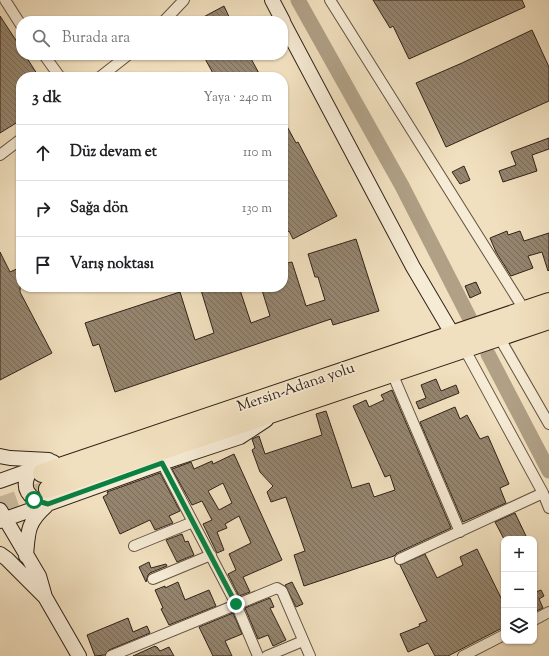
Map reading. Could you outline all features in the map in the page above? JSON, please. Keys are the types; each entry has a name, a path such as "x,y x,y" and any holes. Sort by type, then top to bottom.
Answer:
{"highway":[{"name":"Mersin-Adana yolu","path":"279,402 392,373 525,311 549,302"},
{"name":"Mersin-Adana yolu","path":"42,484 458,342 504,335 549,320"}],"main road":[{"path":"272,0 280,16"},
{"path":"288,30 409,260 458,342"},
{"path":"0,456 55,461 208,410 279,402"},
{"path":"0,481 42,484 162,463 240,437 279,402"},
{"path":"26,556 28,531 36,515 42,484 55,461"},
{"path":"42,484 2,516 39,576 45,597 79,656"},
{"path":"0,554 7,559 45,597"}],"street":[{"path":"5,0 16,17"},
{"path":"169,16 184,0"},
{"path":"330,0 525,311"},
{"path":"48,60 56,72"},
{"path":"106,72 122,60"},
{"path":"0,155 16,142"},
{"path":"504,335 549,424"},
{"path":"458,342 549,508"},
{"path":"392,373 459,532"},
{"path":"162,463 236,604 258,656"},
{"path":"400,559 542,493"},
{"path":"134,546 193,522"},
{"path":"153,579 210,555"},
{"path":"111,656 277,588 282,591 310,656"},
{"path":"537,618 549,612"},
{"path":"463,656 501,637"},
{"path":"267,656 303,641"}],"building":[{"path":"373,0 522,0 525,7 409,59 393,26 390,28"},
{"path":"224,6 229,16 205,16"},
{"path":"0,16 16,40 16,60 28,60 36,72 16,72 16,123 0,133"},
{"path":"532,30 549,67 549,101 446,147 416,83"},
{"path":"206,60 252,60 258,72 212,72"},
{"path":"288,128 296,143 298,142 337,216 293,239 289,231"},
{"path":"549,138 549,149 532,155 537,171 503,182 499,171 516,165 511,152"},
{"path":"464,166 470,180 460,184 452,172"},
{"path":"507,231 508,235 520,231 524,241 549,233 549,270 548,271 542,252 528,256 533,268 511,276 496,252 490,238"},
{"path":"356,239 379,311 333,325 331,319 115,392 99,344 93,346 85,323 180,292 195,340 214,333 202,292 241,292 251,323 270,316 263,292 288,292 288,263 292,262 306,306 325,300 318,277 315,277 308,254"},
{"path":"0,252 10,272 16,269 16,292 20,292 52,353 0,380"},
{"path":"476,282 481,293 470,298 465,286"},
{"path":"436,379 441,391 456,385 459,393 419,409 416,402 426,398 421,385"},
{"path":"392,390 451,528 397,553 394,556 304,586 294,555 305,551 286,497 271,502 267,492 273,486 260,472 252,450 255,448 252,439 259,436 265,454 322,435 316,414 326,411 352,488 369,483 374,497 395,490 390,475 385,477 353,406 366,400 369,407 384,400 381,395"},
{"path":"455,407 460,419 467,415 480,439 488,436 509,484 500,488 506,503 463,522 420,422"},
{"path":"234,454 282,560 243,577 250,592 239,596 228,574 236,570 229,554 251,543 239,516 225,524 227,528 217,532 224,550 217,553 203,524 212,520 202,501 192,505 172,469 191,462 194,469 212,461 213,464","holes":["223,483 232,503 219,510 208,491"]},
{"path":"160,473 180,511 169,516 173,523 155,530 150,520 120,534 103,497 108,494 107,492"},
{"path":"515,513 526,536 502,536 495,522"},
{"path":"182,534 185,542 188,541 194,555 177,562 166,540"},
{"path":"477,549 501,598 501,629 448,656 435,656 428,643 408,652 400,634 420,626 419,624 427,621 400,565 425,554 437,578 463,565 460,557"},
{"path":"149,562 151,568 166,564 167,566 150,573 146,582 139,567"},
{"path":"178,582 185,600 209,590 216,606 169,625 161,609 163,608 155,590 165,586 165,588"},
{"path":"292,582 303,604 296,607 285,585"},
{"path":"541,590 544,596 539,599 543,608 537,611 537,592"},
{"path":"270,598 274,607 270,608 286,640 273,646 268,635 258,639 245,608"},
{"path":"233,613 242,634 225,641 232,656 213,656 199,627"},
{"path":"128,618 133,632 147,626 150,633 109,650 105,655 95,656 87,635"},
{"path":"155,646 160,651 169,647 174,656 133,656"}],"waterway":[{"path":"298,0 402,186 469,317"},
{"path":"488,354 549,471"}],"tunnel":[{"path":"0,506 48,489"}],"route":[{"path":"34,500 48,504 162,463 236,604"}]}
